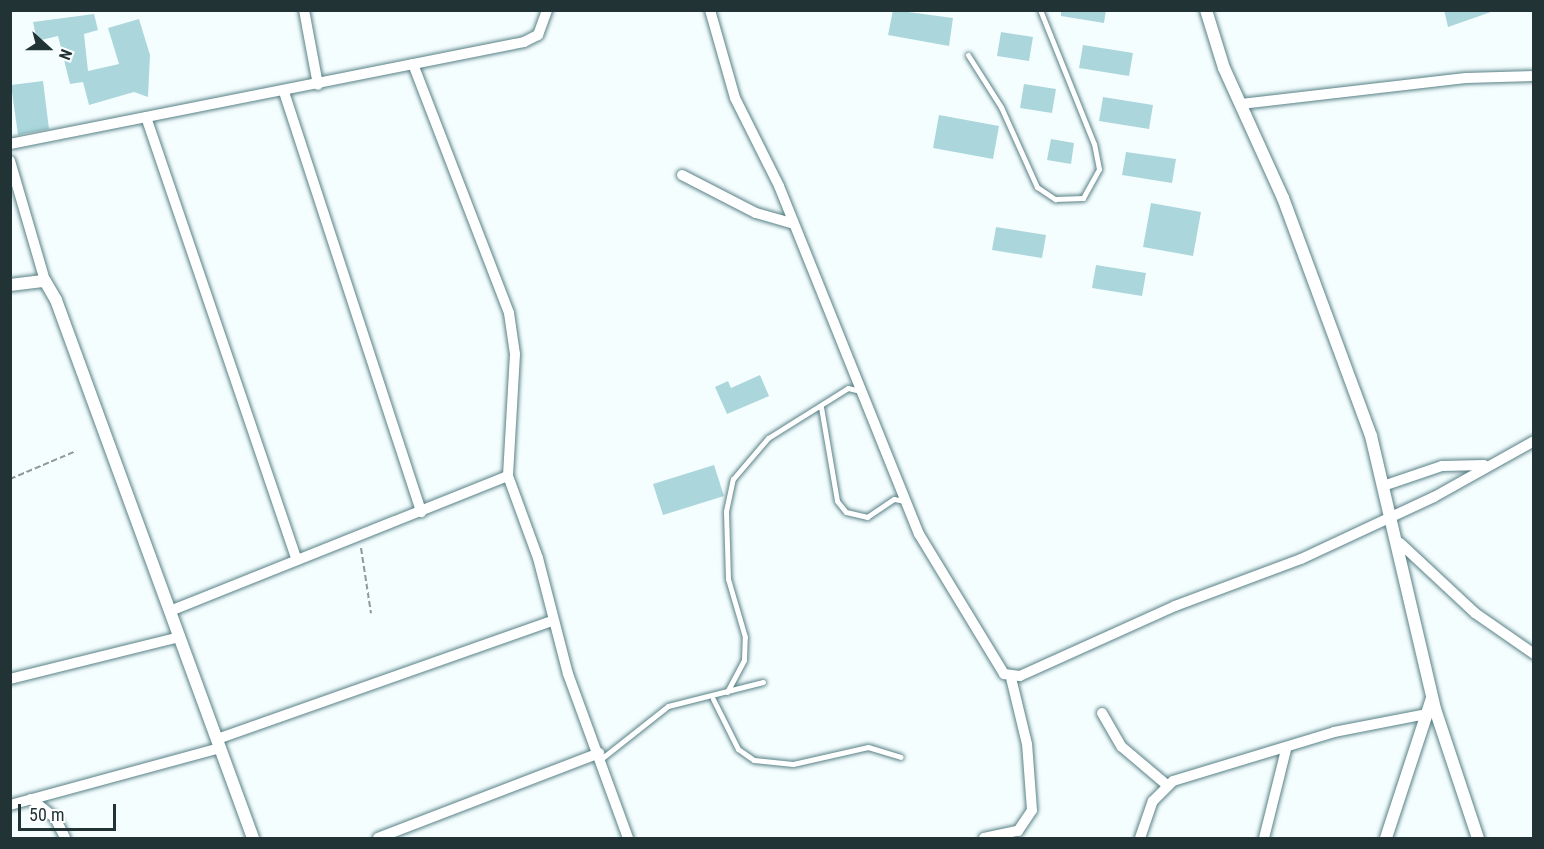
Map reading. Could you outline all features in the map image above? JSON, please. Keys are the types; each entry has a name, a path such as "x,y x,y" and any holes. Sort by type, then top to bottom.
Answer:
{"street":[{"path":"304,10 318,85"},
{"path":"10,144 284,92 524,42 538,35 547,10"},
{"path":"710,10 735,98 791,223 904,501 982,646 999,670 1011,678 1026,744 1032,810 1018,831 984,838"},
{"path":"1206,10 1241,104 1295,230 1386,485 1433,697 1478,838"},
{"path":"413,64 513,332 508,476 553,621 628,838"},
{"path":"1241,104 1466,78 1533,75"},
{"path":"284,92 421,512"},
{"path":"146,117 297,560"},
{"path":"10,161 45,281 180,637 252,838"},
{"path":"682,175 756,213 791,223"},
{"path":"10,285 45,281"},
{"path":"1011,678 1393,517 1484,465 1533,441"},
{"path":"1386,485 1442,465 1484,465"},
{"path":"170,611 508,476"},
{"path":"1400,543 1475,613 1533,654"},
{"path":"10,806 31,799 78,791 219,743 553,621"},
{"path":"10,679 180,637"},
{"path":"1386,838 1433,697"},
{"path":"1102,713 1122,747 1167,785"},
{"path":"1140,838 1153,801 1167,785 1286,750 1334,732 1427,714"},
{"path":"1264,838 1286,750"},
{"path":"378,838 600,756"},
{"path":"31,799 54,818 65,838"}],"lane":[{"path":"968,56 1001,107 1037,188 1055,199 1083,198 1094,184 1097,160 1040,10"},
{"path":"727,692 744,660 746,637 728,579 726,512 733,479 768,438 821,407 848,388 860,391"},
{"path":"821,407 837,501 846,512 867,517 894,499 904,501"},
{"path":"600,756 668,706 713,699 727,692 763,682"},
{"path":"713,699 738,749 754,760 803,763 868,747 900,757"}],"path":[{"path":"10,479 76,451"},
{"path":"362,536 362,574 371,612"}],"building":[{"path":"893,10 953,18 949,46 888,35"},
{"path":"1061,10 1106,10 1104,23 1061,16"},
{"path":"1444,10 1491,10 1491,12 1448,27"},
{"path":"94,14 98,30 84,34 88,71 119,64 108,28 139,19 150,55 148,97 134,92 89,105 83,82 70,84 58,36 37,41 33,22"},
{"path":"1001,32 1033,37 1029,61 997,56"},
{"path":"1083,45 1133,53 1129,76 1079,68"},
{"path":"43,81 49,129 18,135 11,85"},
{"path":"1024,84 1056,89 1052,113 1020,108"},
{"path":"1103,97 1153,105 1149,129 1099,121"},
{"path":"939,115 999,126 993,159 933,148"},
{"path":"1051,139 1074,143 1071,164 1047,160"},
{"path":"1126,152 1176,159 1172,183 1122,175"},
{"path":"1151,203 1201,212 1193,256 1143,247"},
{"path":"996,227 1046,235 1042,258 992,250"},
{"path":"1096,265 1146,273 1142,296 1092,288"},
{"path":"760,375 769,396 727,414 715,387 728,381 731,388"},
{"path":"714,465 724,496 663,515 653,484"}]}
